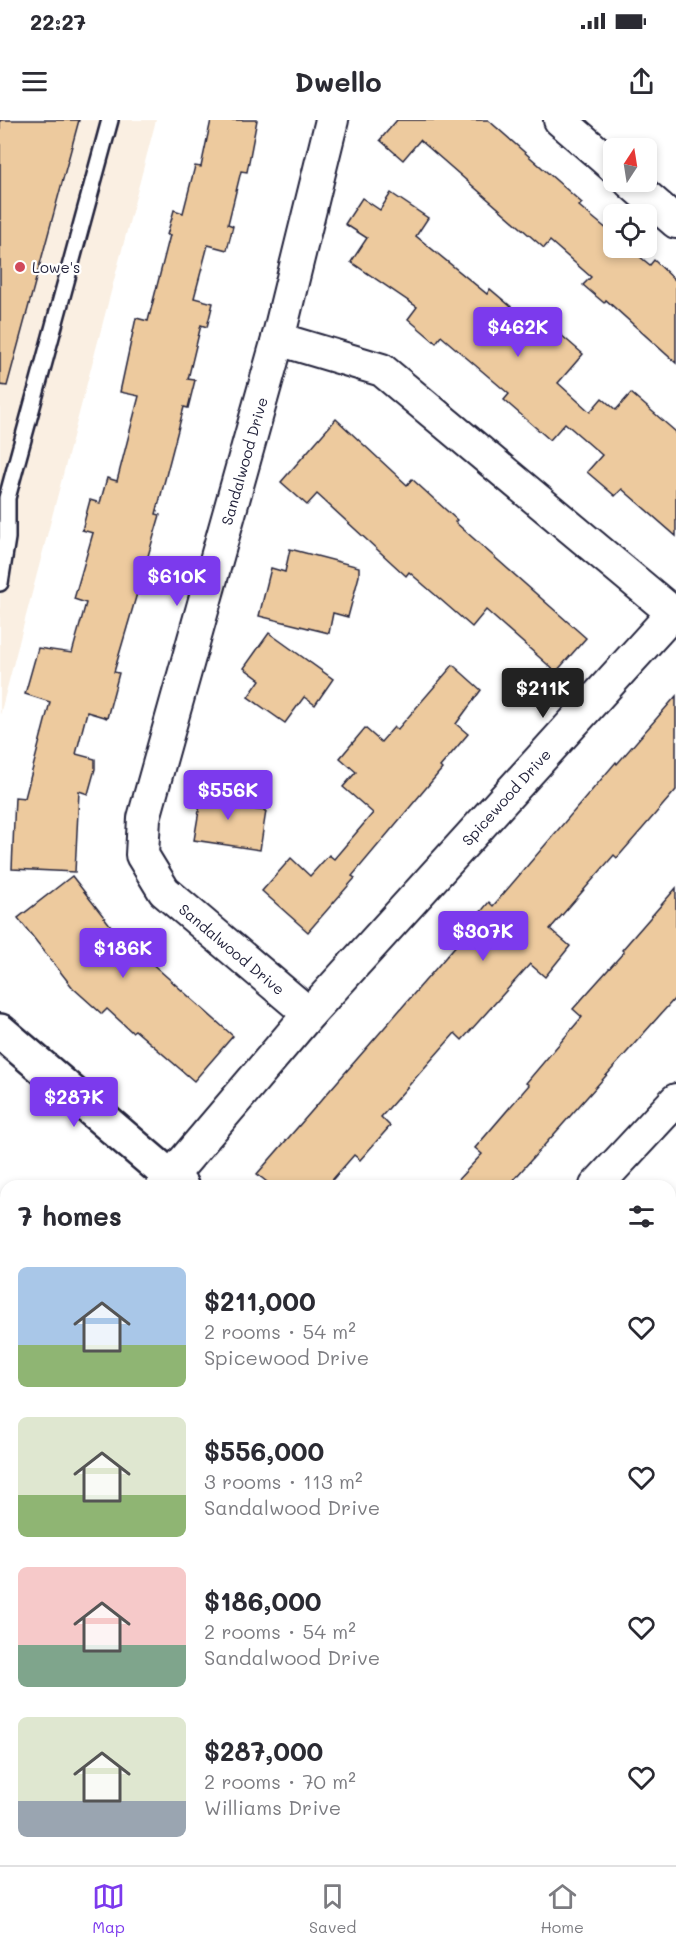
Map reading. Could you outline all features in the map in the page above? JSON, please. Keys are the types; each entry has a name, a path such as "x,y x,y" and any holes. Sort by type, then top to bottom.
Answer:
{"street":[{"name":"Sandalwood Drive","path":"309,1014 164,891 142,855 144,818 278,339 332,120"},
{"path":"560,120 603,157"},
{"path":"642,192 676,222"},
{"name":"Spicewood Drive","path":"175,1180 309,1014 673,613 382,370 278,339"},
{"path":"0,1031 168,1180"},
{"path":"602,1180 676,1100"}],"lane":[{"path":"0,583 7,538 7,498 110,120"}],"shaded area":[{"path":"0,120 156,120 0,715"}],"building":[{"name":"Lowe's","path":"0,120 79,120 7,386 0,385"},
{"path":"211,120 257,120 247,172 241,171 228,224 233,226 227,250 208,245 194,298 213,303 207,327 201,325 188,379 195,380 188,408 184,407 156,514 160,515 114,672 119,673 107,718 87,712 76,754 95,759 95,769 88,794 79,791 75,872 12,869 15,797 25,798 50,702 25,694 38,648 72,653 86,603 74,599 93,533 82,530 90,500 100,503 107,478 117,481 139,396 120,392 136,318 148,321 170,235 167,235 174,210 183,213 195,166 201,167"},
{"path":"397,120 488,120 582,203 579,206 603,226 603,258 641,258 650,265 654,260 676,281 676,363 606,300 604,303 583,285 591,277 550,241 544,248 420,140 403,160 380,140"},
{"path":"391,193 428,218 416,236 487,294 490,289 553,342 560,334 583,354 558,383 590,412 602,398 616,410 631,393 676,432 676,536 622,489 615,496 587,472 602,455 565,423 550,440 504,400 509,394 441,336 436,343 408,319 417,307 351,262 367,238 345,224 362,198 380,210"},
{"path":"336,419 407,485 412,479 457,520 455,522 586,638 556,672 486,610 472,627 409,572 406,576 317,494 307,505 281,482"},
{"path":"290,549 359,567 359,576 348,617 333,613 329,633 259,616 271,568 285,572"},
{"path":"269,633 333,679 315,705 304,697 285,723 248,697 260,680 244,668"},
{"path":"453,665 481,690 456,724 468,734 440,767 442,769 352,876 355,878 308,932 262,891 291,858 310,876 329,855 334,859 373,813 343,787 356,772 340,758 365,728 381,742 394,727 397,730"},
{"path":"676,696 676,790 617,858 614,855 550,929 570,946 545,977 530,964 462,1040 455,1033 381,1117 390,1126 360,1160 354,1155 332,1180 264,1180 257,1174 465,935 463,933 489,902 493,906 616,762 617,764"},
{"path":"203,787 239,796 237,807 266,811 260,850 194,840"},
{"path":"72,876 135,957 139,952 233,1036 194,1081 135,1030 132,1032 107,1009 102,1014 73,988 18,918"},
{"path":"676,888 676,997 513,1180 458,1180 482,1154 475,1148 529,1085 526,1083 582,1017 573,1009 624,952 622,950"}],"place":[{"name":"Lowe's","path":"20,267"}]}
